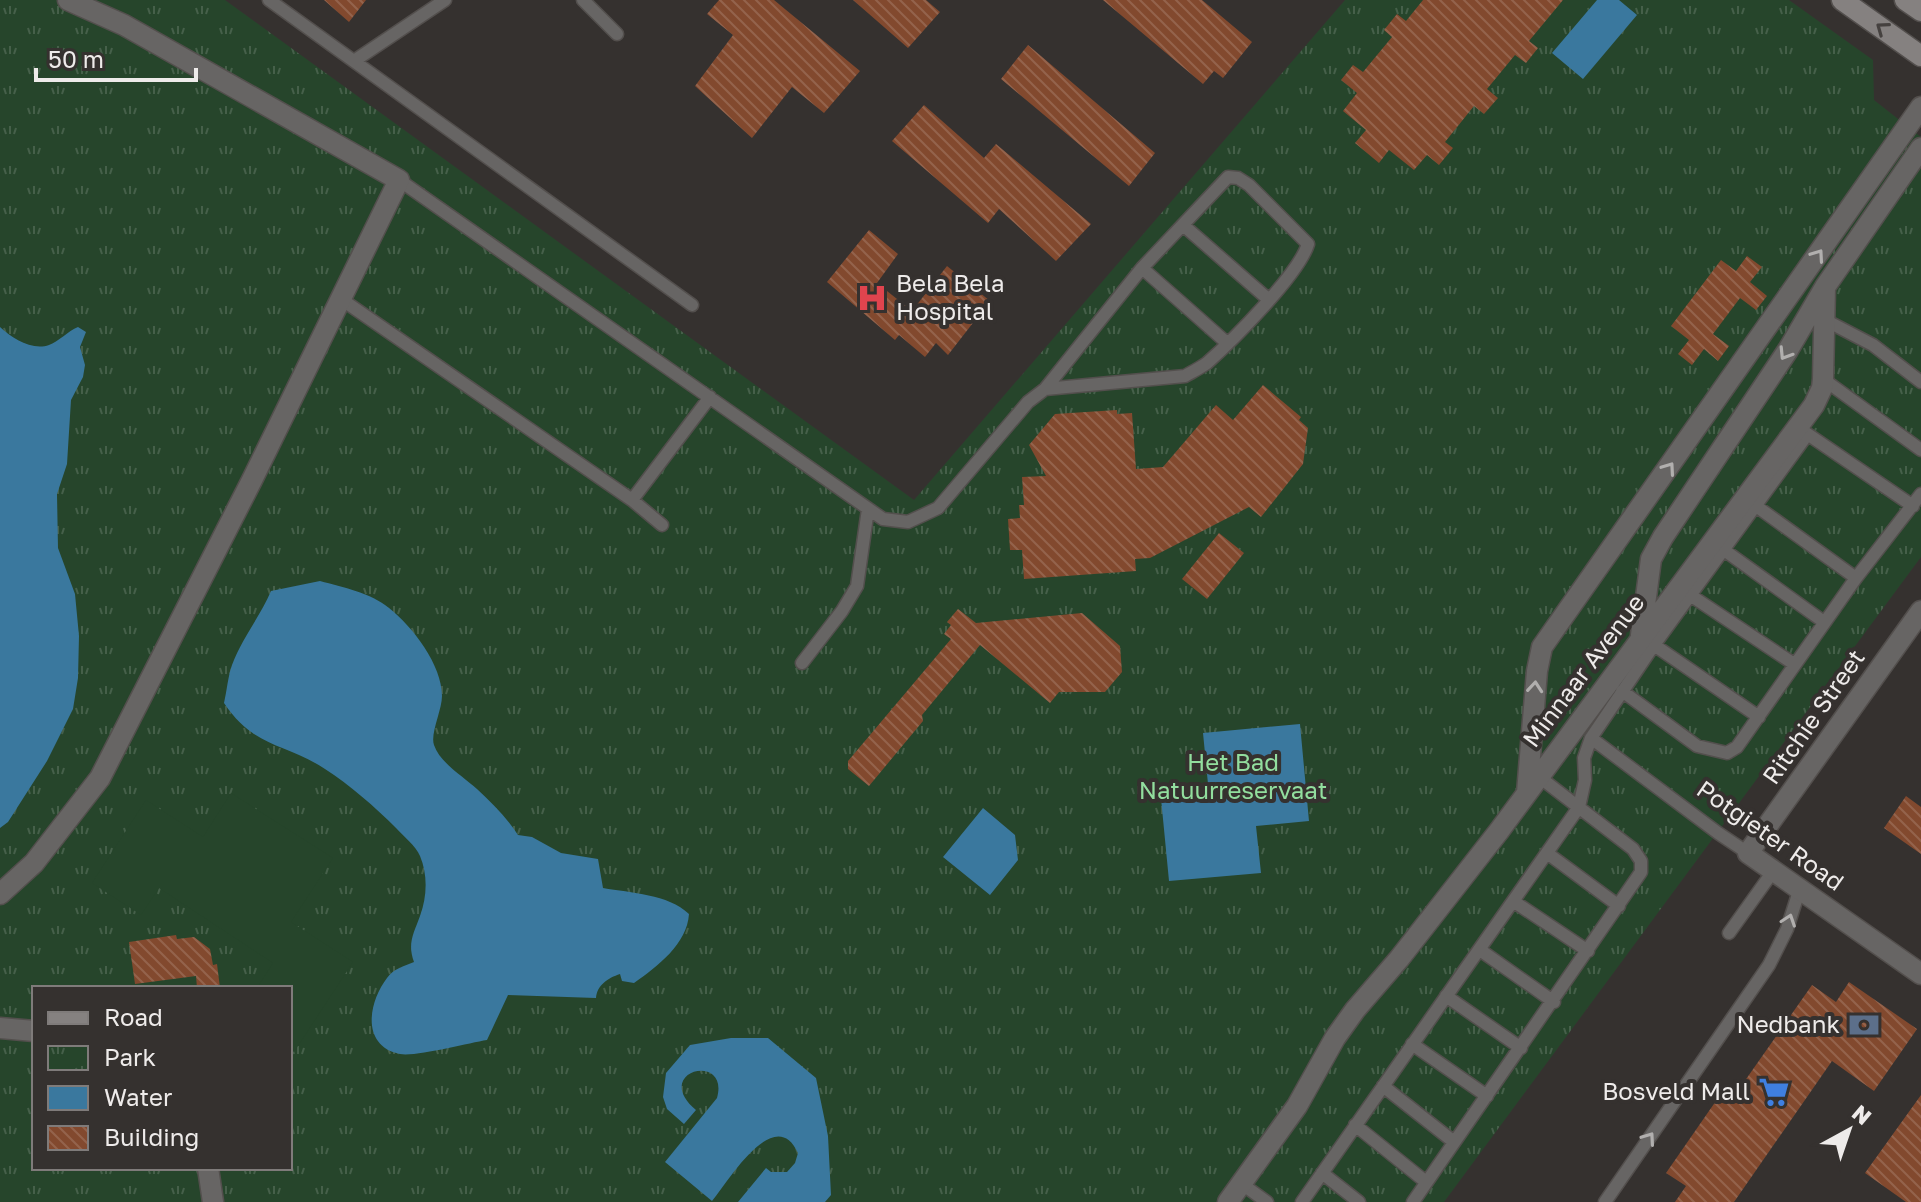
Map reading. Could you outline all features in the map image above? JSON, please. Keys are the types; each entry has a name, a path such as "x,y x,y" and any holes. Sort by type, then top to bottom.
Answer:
{"main road":[{"path":"1842,0 1921,56"},
{"path":"1905,0 1921,11"}],"street":[{"path":"0,894 34,863 100,778 252,480 399,180 124,25 68,0"},
{"path":"1532,784 1537,671 1542,647 1921,107"},
{"path":"1647,642 1651,559 1788,350 1825,287 1921,148"},
{"name":"Minnaar Avenue","path":"1228,1202 1297,1106 1335,1038 1355,1010 1399,959 1532,784 1647,642 1802,431 1822,388 1825,287"},
{"name":"Ritchie Street","path":"1748,853 1921,611"},
{"name":"Potgieter Road","path":"1748,853 1921,974"},
{"path":"0,1028 32,1031"},
{"path":"208,1170 213,1202"}],"lane":[{"path":"269,0 692,305"},
{"path":"354,61 445,0"},
{"path":"583,0 617,34"},
{"path":"399,180 868,509 883,519 908,522 938,508 1028,402 1045,389 1142,268 1228,177 1238,178 1249,185 1308,244 1304,256 1268,299 1205,364 1185,376 1045,389"},
{"path":"1183,225 1268,299"},
{"path":"1142,268 1227,343"},
{"path":"341,299 632,500 662,525"},
{"path":"1823,319 1873,345 1921,382"},
{"path":"1823,379 1921,450"},
{"path":"632,500 710,397"},
{"path":"1302,1202 1579,807 1585,780 1584,758 1591,738 1622,691 1647,642 1690,595 1724,550 1756,506 1802,431 1913,506"},
{"path":"1622,691 1697,746 1727,753 1737,747 1824,622 1921,494"},
{"path":"1756,506 1856,578"},
{"path":"802,663 857,586 868,509"},
{"path":"1724,550 1824,622"},
{"path":"1690,595 1794,664"},
{"path":"1647,642 1759,717"},
{"name":"Potgieter Road","path":"1591,738 1748,853"},
{"path":"1413,1202 1641,872 1641,861 1633,849 1579,807 1532,784"},
{"path":"1547,853 1619,906"},
{"path":"1729,933 1774,870"},
{"path":"1605,1202 1769,965 1787,929 1800,888"},
{"path":"1513,901 1588,951"},
{"path":"1480,950 1554,1002"},
{"path":"1446,996 1521,1048"},
{"path":"1412,1044 1487,1096"},
{"path":"1383,1086 1454,1142"},
{"path":"1355,1125 1426,1182"},
{"path":"1322,1173 1359,1202"},
{"path":"1242,1184 1267,1202"}],"green space":[{"name":"Het Bad Natuurreservaat","path":"0,0 225,0 914,500 1345,0 1789,0 1873,60 1874,100 1921,137 1921,557 1444,1202 0,1202"},
{"path":"231,793 333,858 291,922 353,962 294,1052 292,986 258,986 273,963 159,888 141,915 92,883 146,800 203,837"}],"water":[{"path":"1597,0 1619,0 1637,15 1583,79 1552,53"},
{"path":"0,327 16,339 36,346 52,344 78,327 86,332 80,347 85,365 83,377 71,400 67,464 57,494 58,548 75,594 79,636 78,678 73,709 47,761 8,822 0,828"},
{"path":"320,581 374,598 398,616 416,636 432,660 441,684 442,696 433,740 437,752 494,805 518,835 532,837 561,853 598,859 603,888 660,898 689,914 683,935 661,962 634,983 622,981 620,974 611,978 601,986 596,998 508,995 487,1040 408,1054 387,1049 379,1042 372,1022 376,999 389,975 414,962 411,944 426,886 420,856 396,828 353,789 310,760 247,729 224,703 236,655 271,591"},
{"path":"1300,724 1309,821 1256,826 1261,873 1169,881 1160,788 1208,784 1203,733"},
{"path":"983,808 1015,835 1018,860 990,895 943,857"},
{"path":"731,1038 768,1038 816,1078 828,1136 831,1195 825,1202 738,1202 766,1168 771,1172 787,1172 795,1163 798,1153 788,1140 777,1136 753,1150 712,1201 665,1162 717,1098 718,1083 713,1075 704,1071 686,1077 682,1085 684,1096 696,1110 684,1124 667,1109 663,1097 666,1073 690,1045"}],"building":[{"path":"324,0 366,0 349,22"},
{"path":"719,0 774,0 860,71 824,113 792,87 752,138 695,86 733,35 707,14"},
{"path":"853,0 926,0 940,12 908,48"},
{"path":"1103,0 1202,0 1252,42 1223,78 1214,71 1203,84"},
{"path":"1423,0 1563,0 1529,41 1538,48 1526,63 1515,55 1487,89 1498,98 1484,114 1474,106 1445,142 1453,148 1439,165 1427,155 1414,170 1389,150 1379,163 1355,143 1366,130 1343,111 1357,93 1341,80 1353,65 1363,72 1392,37 1384,30 1397,14 1406,21"},
{"path":"1028,45 1155,153 1129,186 1001,79"},
{"path":"924,105 984,158 996,144 1091,224 1056,261 999,209 988,223 892,141"},
{"path":"869,230 898,254 877,283 912,311 947,266 990,301 948,355 936,343 925,357 899,335 895,340 827,282"},
{"path":"1747,256 1762,267 1750,282 1767,296 1756,310 1740,298 1713,334 1729,346 1718,361 1704,349 1692,365 1678,354 1689,340 1671,326 1721,260 1736,271"},
{"path":"1263,385 1301,417 1299,420 1308,428 1303,464 1261,517 1249,507 1150,558 1135,559 1136,571 1024,579 1022,550 1010,550 1008,519 1020,518 1019,505 1024,505 1022,477 1046,476 1029,445 1055,414 1117,410 1117,414 1132,413 1136,469 1163,467 1216,405 1233,420"},
{"path":"1219,533 1244,553 1207,599 1182,579"},
{"path":"958,609 976,623 1082,613 1120,646 1122,672 1105,692 1059,692 1050,703 980,645 869,786 848,769 848,761 951,639 944,634 951,625 947,622"},
{"path":"1906,796 1921,807 1921,854 1884,828"},
{"path":"176,935 177,939 194,937 210,949 213,965 217,964 220,986 197,986 196,976 135,984 129,942"},
{"name":"Bosveld Mall","path":"1849,982 1917,1029 1874,1091 1832,1061 1734,1202 1675,1202 1686,1186 1666,1173 1727,1085 1737,1092 1812,985 1836,1002"},
{"path":"1921,1095 1921,1202 1906,1202 1865,1173"}],"place":[{"name":"Bela Bela Hospital","path":"872,298"},
{"name":"Nedbank","path":"1864,1025"},
{"name":"Bosveld Mall","path":"1774,1092"}]}
